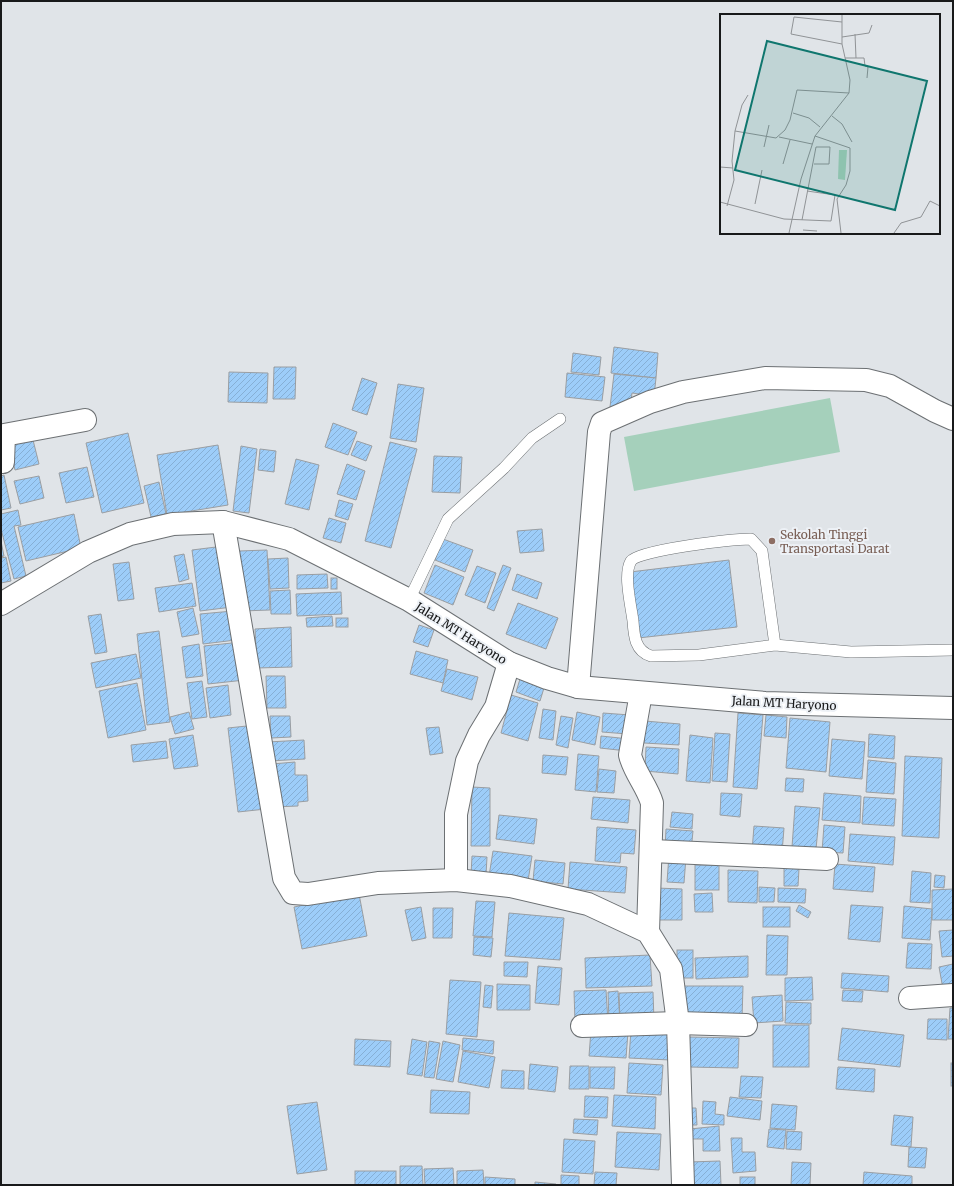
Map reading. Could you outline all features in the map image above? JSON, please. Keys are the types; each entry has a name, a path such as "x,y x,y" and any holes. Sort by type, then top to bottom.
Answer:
{"street":[{"path":"578,687 599,432 602,423 650,402 683,392 765,378 866,380 890,386 935,411 953,419"},
{"path":"1,462 3,462 4,435 85,420"},
{"path":"223,522 284,878 288,886 293,893 308,894 378,883 456,880 510,886 588,904 648,932 671,968 678,1023 683,1185"},
{"name":"Jalan MT Haryono","path":"1,604 88,552 130,534 173,524 223,522 289,539 409,600 509,663 547,678 578,687 765,703 953,708"},
{"path":"456,880 456,814 467,761 479,735 496,707 509,663"},
{"path":"641,693 630,755 632,764 650,796 652,803 652,851 648,932"},
{"path":"652,851 827,859"},
{"path":"910,998 953,995"},
{"path":"582,1026 678,1023 746,1025"}],"lane":[{"path":"409,600 448,519 504,468 532,438 560,419"},
{"path":"775,645 762,551 751,539 661,550 639,555 632,559 627,572 635,640 644,654 661,656 698,655 775,645 851,652 953,650"}],"green space":[{"path":"830,398 840,452 634,491 624,437"}],"building":[{"path":"614,347 658,353 656,378 611,373"},
{"path":"573,353 601,357 599,375 571,372"},
{"path":"274,367 296,367 295,399 273,399"},
{"path":"229,372 268,373 267,403 228,402"},
{"path":"567,373 605,377 602,401 565,397"},
{"path":"614,374 656,378 654,396 632,393 630,409 610,407"},
{"path":"362,378 377,383 367,415 352,410"},
{"path":"398,384 424,388 416,442 390,438"},
{"path":"333,423 357,432 348,455 325,447"},
{"path":"128,433 144,503 102,513 86,443"},
{"path":"33,440 39,464 15,470 9,445"},
{"path":"357,441 372,446 366,461 351,455"},
{"path":"390,442 417,449 391,548 365,541"},
{"path":"218,445 228,505 167,515 157,455"},
{"path":"241,446 257,449 249,513 233,511"},
{"path":"260,449 276,451 274,472 258,470"},
{"path":"434,456 462,457 460,493 432,492"},
{"path":"296,459 319,465 309,510 285,504"},
{"path":"347,464 365,471 356,500 337,494"},
{"path":"87,467 94,497 66,503 59,473"},
{"path":"4,475 11,508 1,510 1,476"},
{"path":"39,476 44,498 20,504 14,481"},
{"path":"159,482 166,514 151,517 144,486"},
{"path":"339,500 353,504 348,520 335,516"},
{"path":"18,510 21,525 14,526 26,576 14,579 1,529 1,514"},
{"path":"74,514 81,548 26,561 18,527"},
{"path":"329,518 346,523 341,543 323,538"},
{"path":"542,529 544,551 520,553 517,531"},
{"path":"443,539 473,550 465,572 435,560"},
{"path":"1,541 4,556 1,557"},
{"path":"224,546 232,607 200,611 192,550"},
{"path":"267,550 270,610 242,611 239,551"},
{"path":"184,554 189,579 179,582 174,556"},
{"path":"6,557 11,581 1,583 1,558"},
{"path":"288,558 289,588 270,589 268,559"},
{"path":"729,560 737,627 638,638 630,572"},
{"path":"129,562 134,599 118,601 113,564"},
{"path":"435,565 464,577 453,605 424,593"},
{"path":"503,565 511,568 494,611 487,608"},
{"path":"477,566 496,573 485,603 465,595"},
{"path":"327,574 328,588 297,589 297,575"},
{"path":"517,574 542,583 537,599 512,590"},
{"path":"331,578 337,578 337,589 331,589"},
{"path":"192,583 196,606 159,612 155,588"},
{"path":"290,590 291,614 271,614 270,591"},
{"path":"341,592 342,614 297,616 296,594"},
{"path":"518,603 558,618 546,649 506,634"},
{"path":"193,608 199,634 182,637 177,612"},
{"path":"233,611 236,640 203,644 200,614"},
{"path":"101,614 107,652 95,654 88,616"},
{"path":"332,616 333,626 307,627 306,618"},
{"path":"336,618 348,618 348,627 336,627"},
{"path":"419,625 434,630 428,647 413,642"},
{"path":"291,627 292,667 257,668 255,629"},
{"path":"159,631 170,722 147,725 137,634"},
{"path":"241,642 245,680 208,684 204,646"},
{"path":"199,644 203,676 186,678 182,647"},
{"path":"416,651 448,660 443,683 410,674"},
{"path":"136,654 141,678 96,688 91,663"},
{"path":"447,669 478,677 472,700 441,691"},
{"path":"266,676 285,676 286,708 267,708"},
{"path":"520,679 544,688 540,701 516,692"},
{"path":"202,681 207,717 192,719 187,683"},
{"path":"137,683 146,730 108,738 99,691"},
{"path":"228,685 231,715 210,718 206,688"},
{"path":"511,695 538,703 528,741 501,733"},
{"path":"543,709 556,711 553,740 539,738"},
{"path":"189,712 194,729 175,734 170,717"},
{"path":"577,712 600,717 595,745 572,740"},
{"path":"603,713 630,715 628,734 602,732"},
{"path":"738,713 763,715 757,789 733,787"},
{"path":"766,715 787,717 786,738 764,736"},
{"path":"270,716 290,716 291,737 271,738"},
{"path":"561,716 573,718 568,748 556,745"},
{"path":"790,718 830,722 826,772 786,768"},
{"path":"645,721 680,724 679,745 644,743"},
{"path":"256,725 266,809 238,812 228,728"},
{"path":"439,727 443,753 430,755 426,728"},
{"path":"715,733 730,734 727,782 712,781"},
{"path":"869,734 895,736 894,759 868,757"},
{"path":"193,735 198,766 174,769 169,739"},
{"path":"690,735 713,738 710,783 686,781"},
{"path":"601,736 629,739 627,751 600,748"},
{"path":"832,739 865,742 862,779 829,776"},
{"path":"304,740 305,759 269,761 268,742"},
{"path":"166,741 168,758 133,762 131,745"},
{"path":"646,747 679,749 678,774 645,771"},
{"path":"578,754 599,756 596,792 575,790"},
{"path":"543,755 568,757 566,775 542,773"},
{"path":"905,756 942,758 939,838 902,836"},
{"path":"868,760 896,763 894,794 866,792"},
{"path":"295,762 295,775 307,775 308,801 298,802 298,806 273,807 272,764"},
{"path":"599,769 616,771 614,793 597,792"},
{"path":"786,778 804,779 803,792 785,791"},
{"path":"472,787 490,788 490,846 471,846"},
{"path":"721,793 742,794 740,817 720,815"},
{"path":"824,793 861,796 860,823 822,820"},
{"path":"593,797 630,800 628,823 591,819"},
{"path":"864,797 896,799 894,826 862,824"},
{"path":"795,806 820,808 816,849 792,847"},
{"path":"672,812 693,814 692,829 670,827"},
{"path":"499,815 537,819 534,844 496,839"},
{"path":"824,825 845,827 843,853 822,852"},
{"path":"754,826 784,828 782,853 752,851"},
{"path":"597,827 636,830 634,854 621,853 620,863 595,861"},
{"path":"666,829 693,831 691,851 665,849"},
{"path":"850,834 895,837 893,865 848,861"},
{"path":"493,851 532,856 528,881 489,876"},
{"path":"669,855 686,857 684,883 667,882"},
{"path":"472,856 487,857 486,875 471,875"},
{"path":"535,860 565,863 563,884 533,881"},
{"path":"570,862 627,867 625,893 568,889"},
{"path":"835,864 875,867 873,892 833,889"},
{"path":"695,865 719,865 719,890 695,890"},
{"path":"784,868 799,869 798,886 784,886"},
{"path":"728,870 758,871 757,903 728,902"},
{"path":"912,871 931,873 930,903 910,902"},
{"path":"935,875 945,876 944,888 934,887"},
{"path":"759,887 775,888 774,902 759,902"},
{"path":"656,888 682,889 682,920 656,920"},
{"path":"778,888 806,889 805,903 778,902"},
{"path":"953,889 953,920 932,920 932,890"},
{"path":"712,893 713,912 695,912 694,894"},
{"path":"359,894 367,936 302,949 294,907"},
{"path":"476,901 495,902 492,937 473,936"},
{"path":"799,905 811,912 808,918 796,911"},
{"path":"851,905 883,907 880,942 848,939"},
{"path":"904,906 932,909 930,940 902,938"},
{"path":"421,907 426,938 412,941 405,910"},
{"path":"763,907 790,907 790,927 763,927"},
{"path":"433,908 453,908 452,938 433,938"},
{"path":"509,913 564,918 560,960 505,956"},
{"path":"953,930 953,956 942,957 939,931"},
{"path":"767,935 788,936 787,975 766,975"},
{"path":"474,937 493,938 491,957 473,955"},
{"path":"908,943 932,944 931,969 906,968"},
{"path":"677,950 693,950 693,978 677,978"},
{"path":"650,955 652,986 586,988 585,958"},
{"path":"748,956 748,977 696,979 695,958"},
{"path":"504,962 528,962 527,977 504,976"},
{"path":"953,964 953,988 943,989 939,967"},
{"path":"538,966 562,968 559,1005 535,1003"},
{"path":"842,973 889,976 888,992 841,988"},
{"path":"812,977 813,1000 785,1001 785,978"},
{"path":"450,980 481,982 477,1037 446,1034"},
{"path":"497,984 530,985 530,1010 497,1010"},
{"path":"485,985 493,986 491,1008 483,1007"},
{"path":"680,986 743,986 742,1019 680,1019"},
{"path":"606,990 608,1022 575,1023 574,991"},
{"path":"843,990 863,991 862,1002 842,1001"},
{"path":"618,991 620,1022 609,1022 608,992"},
{"path":"653,992 654,1021 620,1022 619,993"},
{"path":"782,995 783,1021 754,1023 752,997"},
{"path":"786,1002 811,1003 811,1024 785,1023"},
{"path":"950,1008 953,1008 953,1039 948,1039"},
{"path":"928,1019 947,1019 947,1040 927,1039"},
{"path":"773,1025 809,1025 809,1067 773,1067"},
{"path":"842,1028 904,1035 900,1067 838,1060"},
{"path":"591,1030 628,1032 626,1058 589,1056"},
{"path":"631,1030 672,1033 670,1060 629,1058"},
{"path":"689,1037 739,1038 738,1068 689,1067"},
{"path":"463,1038 494,1041 493,1054 462,1050"},
{"path":"355,1039 391,1041 390,1067 354,1065"},
{"path":"412,1039 427,1042 422,1076 407,1074"},
{"path":"429,1041 440,1043 434,1078 424,1077"},
{"path":"443,1041 460,1045 453,1082 436,1079"},
{"path":"463,1051 495,1057 489,1088 458,1082"},
{"path":"629,1063 663,1065 661,1095 627,1093"},
{"path":"951,1063 953,1063 953,1086 951,1086"},
{"path":"530,1064 558,1067 555,1092 528,1089"},
{"path":"570,1066 589,1066 589,1089 569,1089"},
{"path":"590,1067 615,1067 614,1089 590,1088"},
{"path":"838,1067 875,1069 874,1092 836,1089"},
{"path":"502,1070 524,1071 524,1089 501,1088"},
{"path":"741,1076 763,1077 761,1098 739,1097"},
{"path":"431,1090 470,1092 469,1114 430,1113"},
{"path":"614,1095 656,1097 655,1129 612,1126"},
{"path":"585,1096 608,1097 607,1118 584,1117"},
{"path":"730,1097 762,1101 760,1120 727,1116"},
{"path":"703,1101 716,1102 715,1114 724,1115 724,1125 702,1124"},
{"path":"317,1102 327,1170 297,1174 287,1106"},
{"path":"772,1104 797,1106 795,1130 770,1128"},
{"path":"685,1108 696,1108 697,1125 685,1125"},
{"path":"894,1115 913,1117 911,1147 891,1145"},
{"path":"574,1119 598,1120 597,1135 573,1133"},
{"path":"719,1126 720,1151 703,1151 703,1139 690,1139 690,1129"},
{"path":"769,1129 786,1130 784,1149 767,1147"},
{"path":"787,1131 802,1132 801,1150 786,1149"},
{"path":"617,1132 661,1134 659,1170 615,1167"},
{"path":"731,1138 742,1138 742,1152 755,1152 756,1171 733,1173"},
{"path":"564,1139 595,1141 593,1174 562,1172"},
{"path":"909,1147 927,1148 925,1168 908,1167"},
{"path":"720,1161 721,1185 690,1185 689,1162"},
{"path":"792,1162 811,1163 810,1185 791,1185"},
{"path":"400,1166 422,1166 423,1185 400,1185"},
{"path":"453,1168 454,1185 425,1185 424,1169"},
{"path":"483,1170 484,1185 457,1185 457,1171"},
{"path":"355,1171 396,1171 396,1185 355,1185"},
{"path":"595,1172 617,1173 616,1185 594,1185"},
{"path":"864,1172 912,1176 912,1185 863,1185"},
{"path":"561,1175 579,1176 579,1185 561,1185"},
{"path":"485,1177 515,1179 515,1185 485,1185"},
{"path":"740,1177 755,1177 755,1185 740,1185"},
{"path":"535,1182 556,1184 556,1185 535,1185"}],"place":[{"name":"Sekolah Tinggi Transportasi Darat","path":"772,541"}]}
